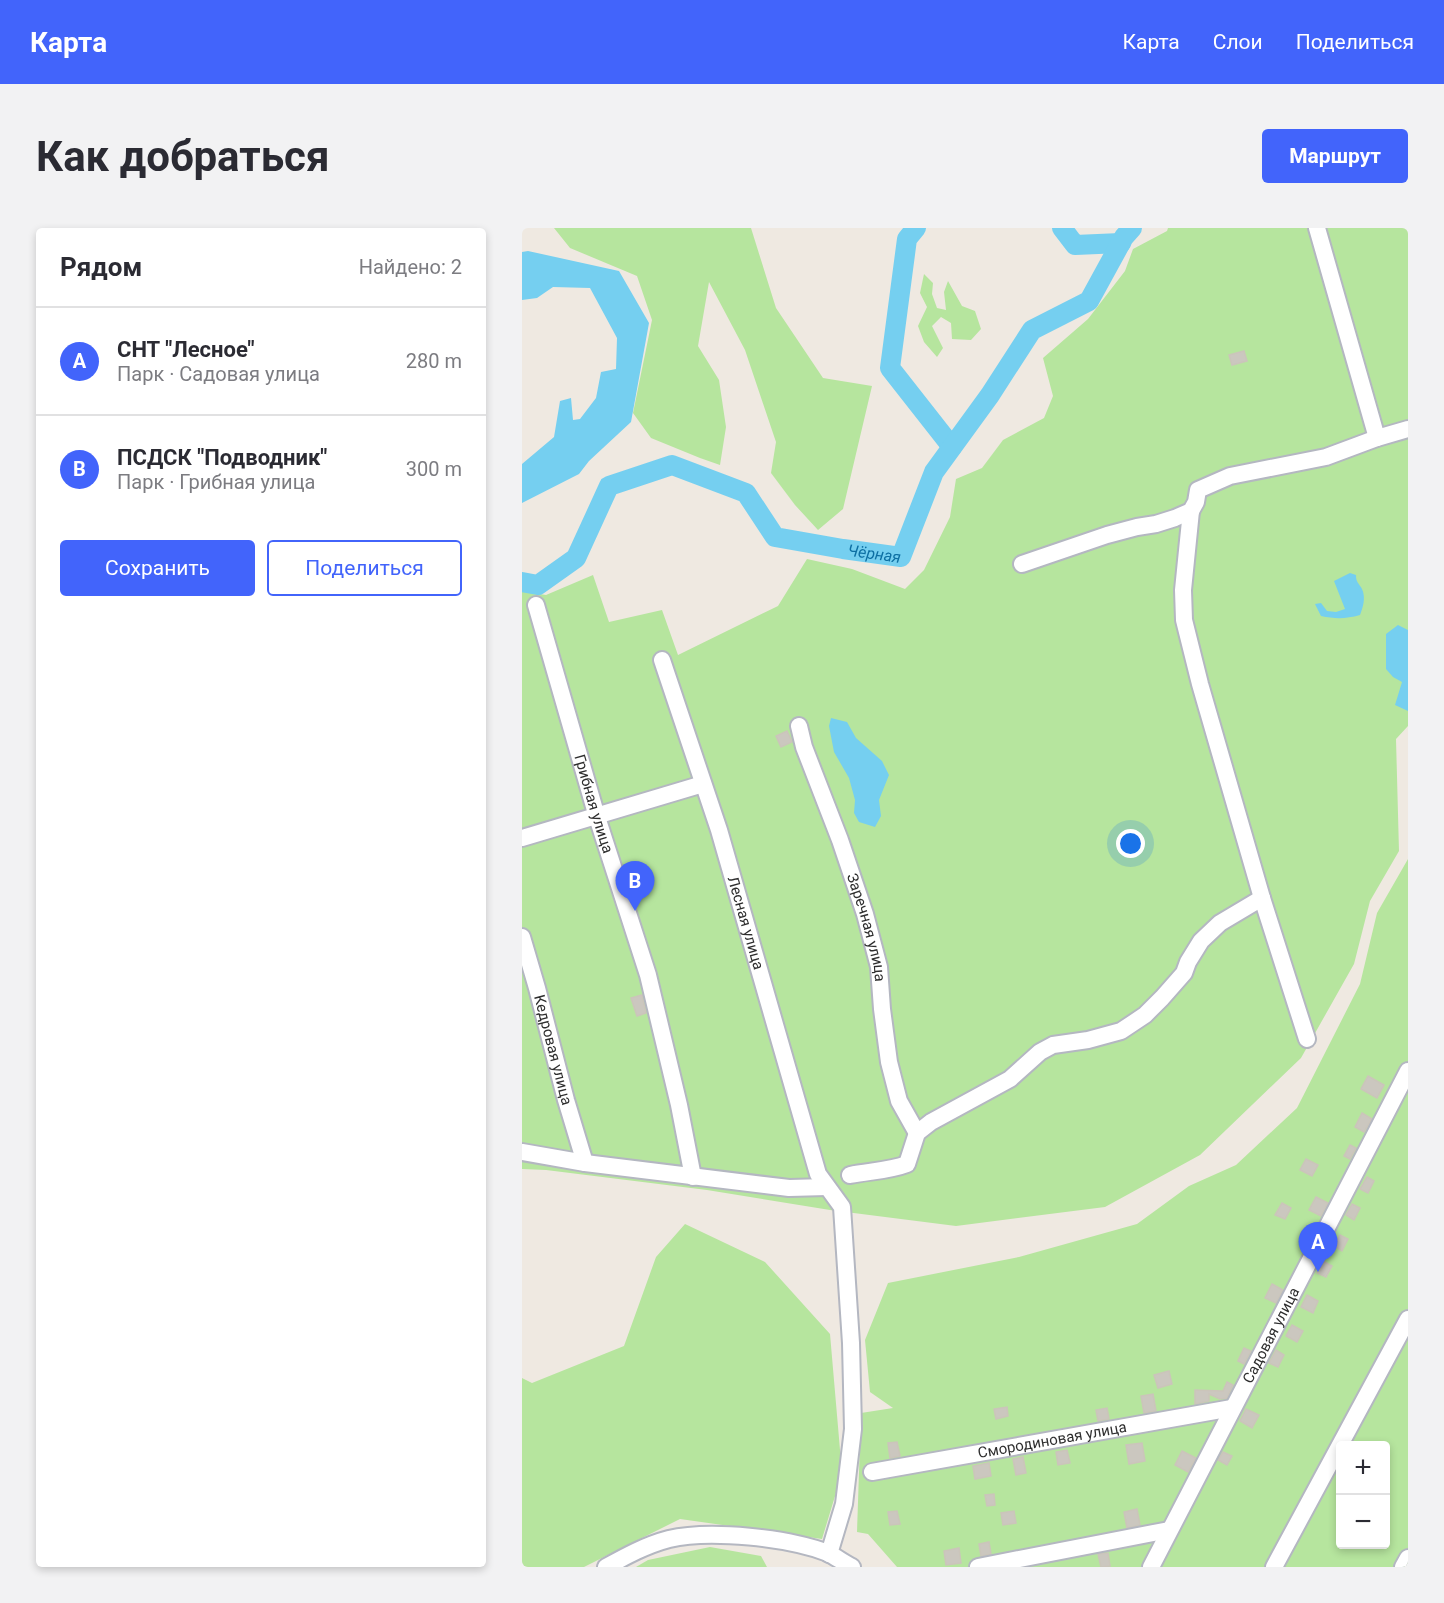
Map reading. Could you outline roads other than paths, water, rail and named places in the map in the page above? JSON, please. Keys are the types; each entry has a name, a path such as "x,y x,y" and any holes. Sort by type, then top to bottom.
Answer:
{"street":[{"path":"1317,228 1377,438"},
{"path":"1307,1039 1262,898 1200,684 1184,620 1183,591 1191,511 1196,502 1198,490 1230,476 1326,457 1408,429"},
{"path":"1022,564 1107,535 1156,524 1191,511"},
{"name":"Грибная улица","path":"536,605 597,817 648,975 679,1105 693,1177"},
{"name":"Лесная улица","path":"662,660 719,830 818,1174 842,1208 851,1343 853,1429 844,1504 829,1554"},
{"name":"Заречная улица","path":"800,726 804,747 840,840 865,914 879,967 889,1062 899,1101 917,1133"},
{"path":"522,838 703,784"},
{"path":"850,1175 893,1170 907,1164 917,1133 931,1122 1010,1079 1040,1052 1053,1045 1088,1040 1121,1031 1145,1015 1184,973 1201,941 1220,922 1262,898"},
{"name":"Кедровая улица","path":"522,937 585,1162"},
{"name":"Садовая улица","path":"1150,1567 1408,1071"},
{"path":"522,1152 693,1177 789,1188 827,1187"},
{"path":"1274,1567 1408,1319"},
{"name":"Смородиновая улица","path":"872,1472 1232,1408"},
{"path":"978,1567 1169,1530"},
{"path":"606,1567 644,1547 687,1535 757,1538 805,1547 829,1554 852,1567"},
{"path":"1403,1567 1408,1558"}],"water":[{"path":"528,251 619,271 649,323 631,422 589,461 579,474 522,503 522,464 554,437 560,401 571,398 573,420 580,419 596,398 601,372 616,369 617,338 590,288 553,287 537,298 522,300 522,252"},
{"path":"1350,573 1356,575 1364,596 1360,615 1340,618 1321,616 1315,604 1321,603 1327,611 1336,612 1345,609 1334,581"},
{"path":"1398,625 1408,630 1408,711 1395,705 1402,682 1386,669 1386,634"},
{"path":"831,718 847,722 856,738 882,761 889,775 879,800 881,816 875,827 859,822 854,813 855,800 849,778 834,752 829,726"}],"waterway":[{"path":"916,228 907,239 890,368 952,447"},
{"path":"1062,228 1075,245 1121,243"},
{"name":"Чёрная","path":"522,582 538,585 576,558 609,486 672,465 746,493 775,537 901,557 934,472 990,395 1032,330 1089,301 1124,237 1132,228"}],"place":[{"name":"ПСДСК \"Подводник\"","path":"635,911"},
{"name":"СНТ \"Лесное\"","path":"1318,1272"}]}
